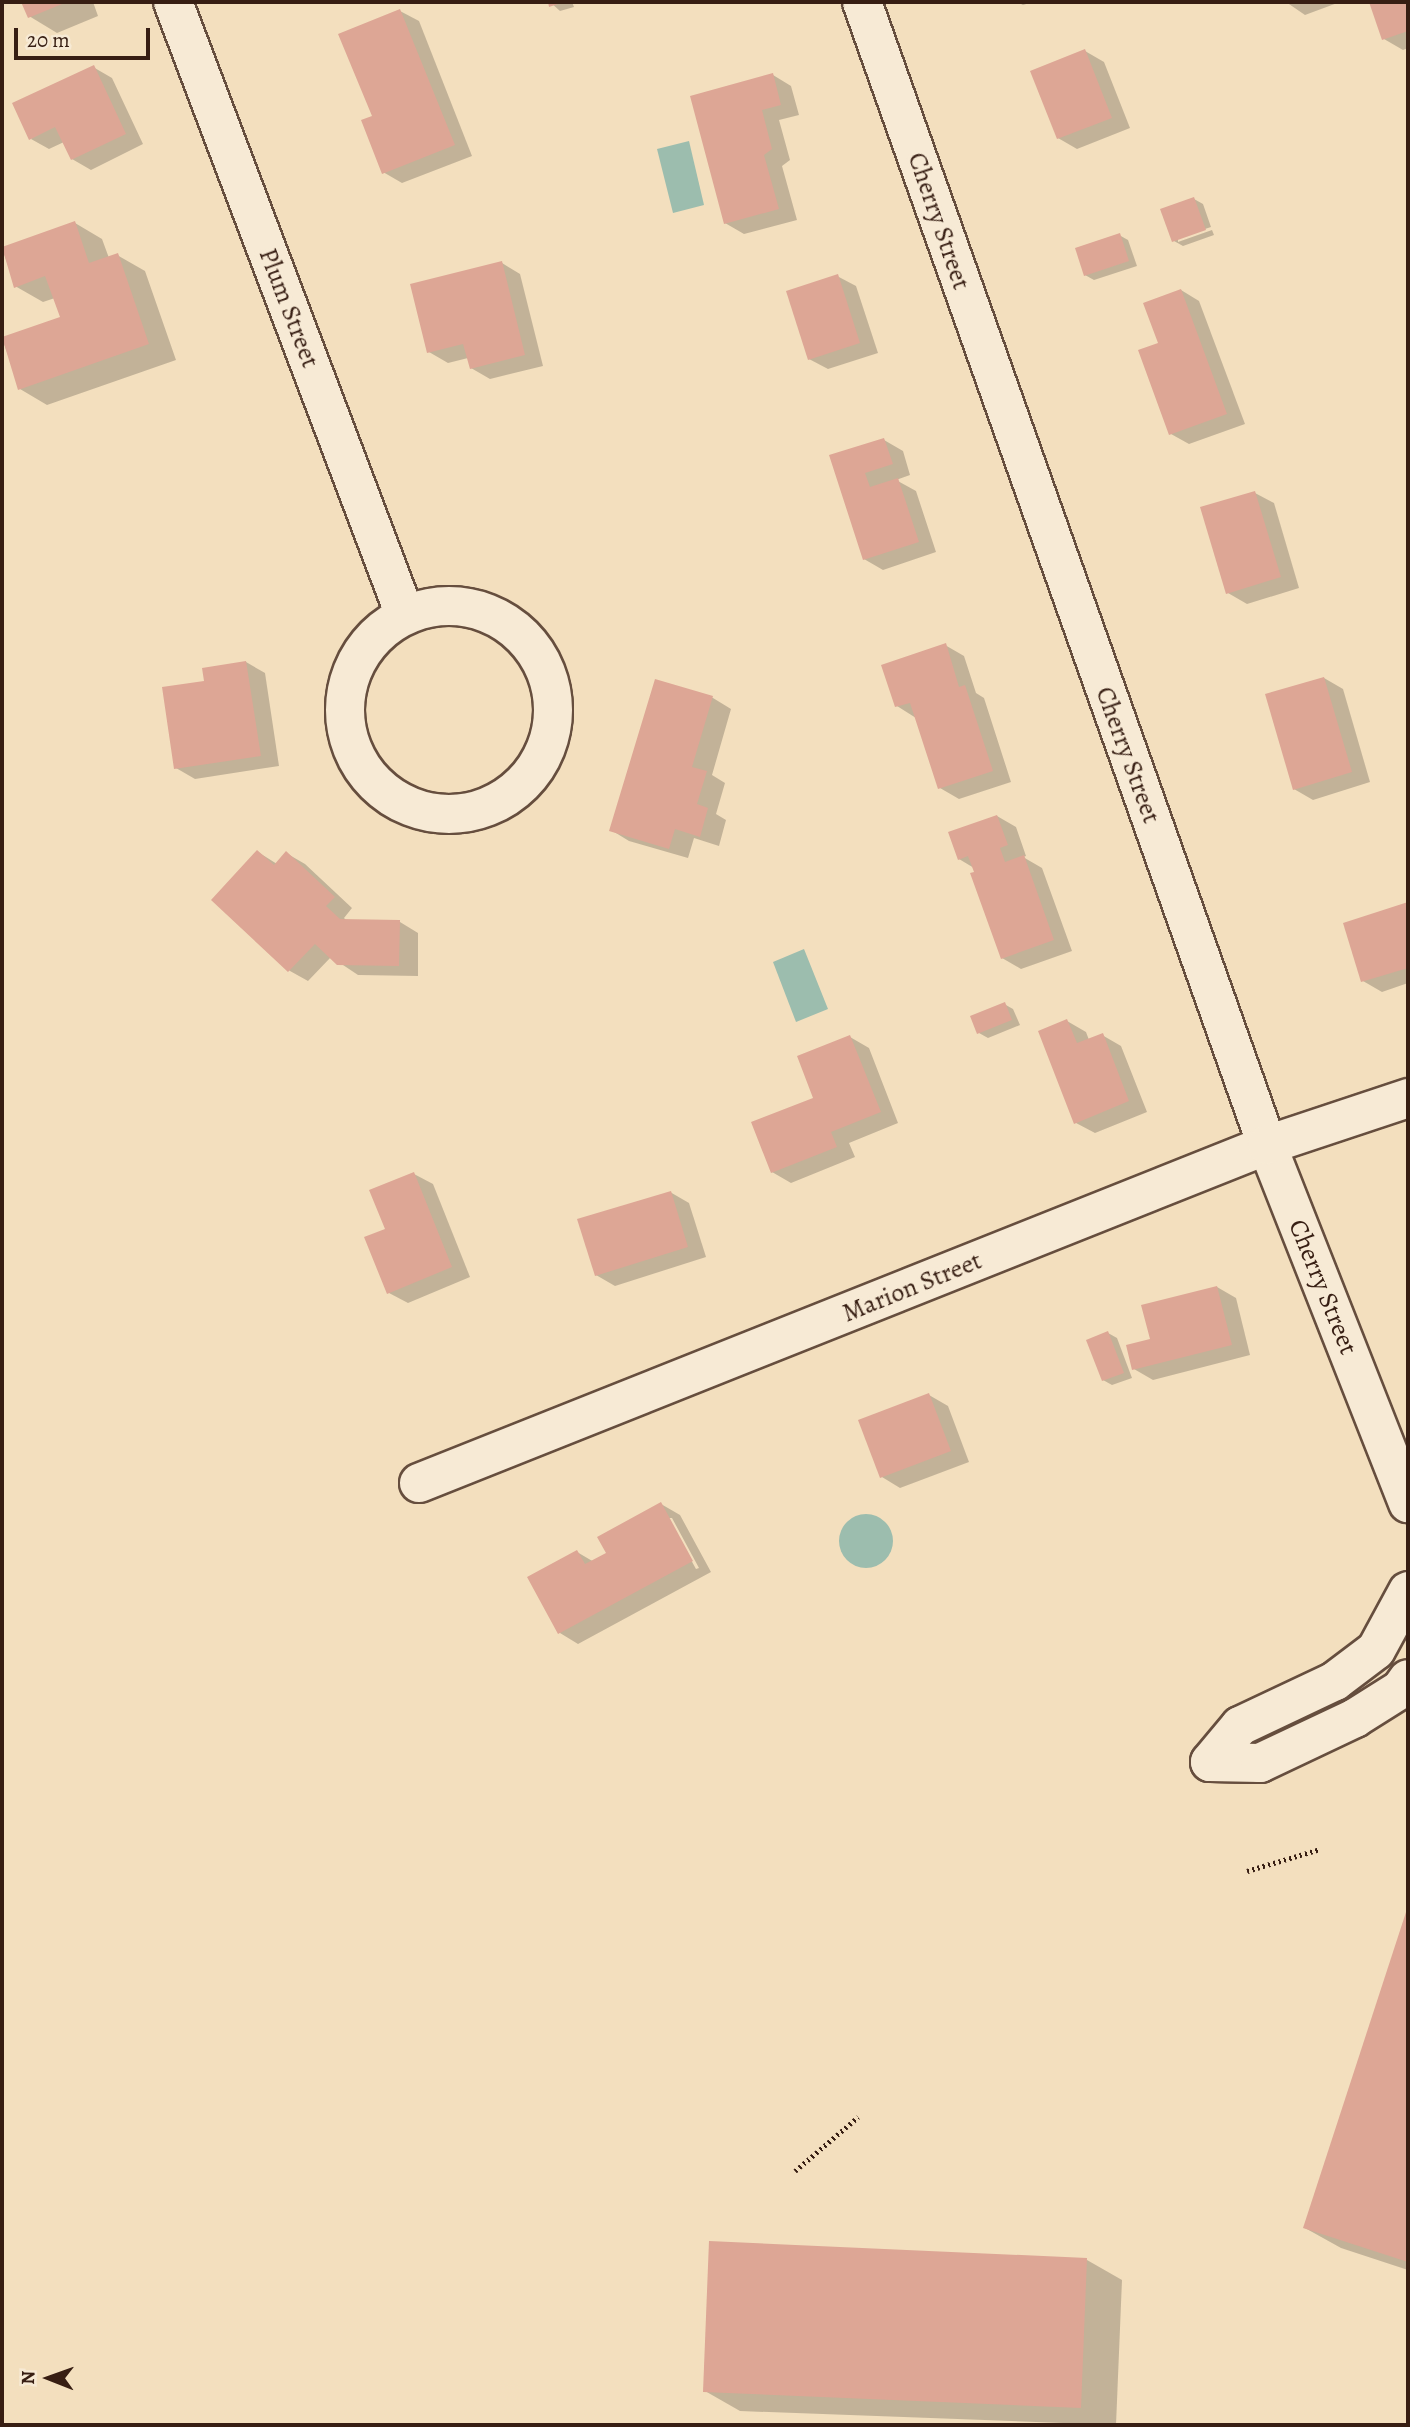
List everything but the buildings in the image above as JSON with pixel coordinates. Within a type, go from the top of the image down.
[{"type":"street","name":"Plum Street","points":[[173,2],[405,614]]},
{"type":"street","name":"Cherry Street","points":[[862,2],[1267,1146],[1408,1503]]},
{"type":"street","points":[[437,606],[470,607],[502,618],[527,640],[545,668],[553,700],[551,734],[538,765],[517,790],[488,807],[453,815],[418,810],[386,794],[362,767],[347,734],[345,699],[355,665],[376,635],[405,614],[437,606]]},
{"type":"street","name":"Marion Street","points":[[419,1483],[1267,1146],[1408,1098]]},
{"type":"street","points":[[1408,1591],[1376,1650],[1335,1681],[1240,1726],[1210,1762],[1260,1763],[1355,1718],[1401,1689],[1408,1679]]},
{"type":"path","points":[[1247,1871],[1320,1849]]},
{"type":"path","points":[[795,2171],[858,2117]]},
{"type":"shaded area","points":[[689,141],[704,205],[673,213],[657,149]]},
{"type":"shaded area","points":[[804,949],[828,1009],[796,1022],[773,962]]},
{"type":"shaded area","points":[[866,1514],[885,1522],[893,1541],[885,1560],[866,1568],[847,1560],[839,1541],[847,1522]]}]
